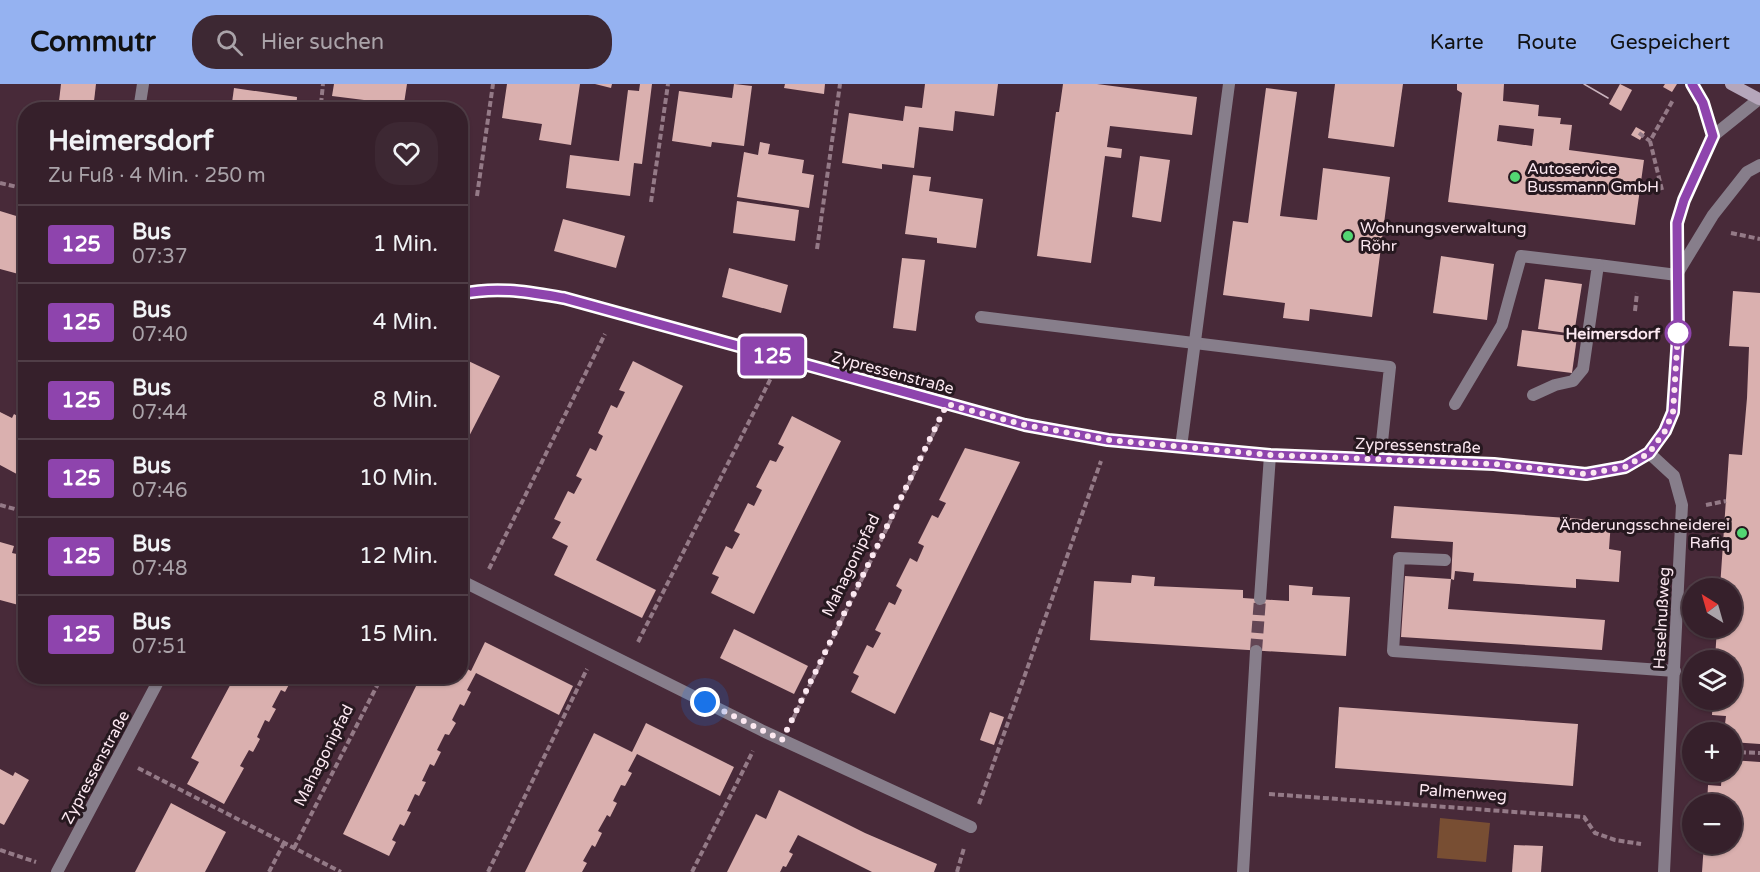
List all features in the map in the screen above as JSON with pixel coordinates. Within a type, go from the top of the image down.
[{"type":"main road","points":[[1692,84],[1703,103],[1713,136]]},
{"type":"main road","points":[[1731,84],[1759,99]]},
{"type":"street","points":[[140,102],[143,84]]},
{"type":"street","points":[[1180,447],[1229,84]]},
{"type":"street","points":[[1649,453],[1665,431],[1673,412],[1678,336],[1677,223],[1684,200],[1713,136],[1759,99]]},
{"type":"street","points":[[1677,275],[1713,215],[1748,172],[1760,165]]},
{"type":"street","points":[[1455,404],[1502,325],[1521,256],[1677,275]]},
{"type":"street","points":[[1533,395],[1555,385],[1574,381],[1583,369],[1598,265]]},
{"type":"street","name":"Zypressenstraße","points":[[468,292],[510,289],[564,298],[1025,425],[1108,440],[1270,455],[1494,464],[1586,474],[1625,467],[1649,453]]},
{"type":"street","points":[[981,317],[1194,345],[1390,367],[1380,460]]},
{"type":"street","name":"Haselnußweg","points":[[1649,453],[1674,476],[1682,505],[1664,872]]},
{"type":"street","points":[[1260,599],[1270,455]]},
{"type":"street","points":[[1445,560],[1399,558],[1393,651],[1675,671]]},
{"type":"street","points":[[468,584],[763,731],[971,827]]},
{"type":"street","points":[[1243,872],[1256,651]]},
{"type":"street","name":"Zypressenstraße","points":[[57,871],[157,684]]},
{"type":"path","points":[[321,102],[323,84]]},
{"type":"path","points":[[477,196],[493,84]]},
{"type":"path","points":[[651,202],[668,84]]},
{"type":"path","points":[[817,249],[840,84]]},
{"type":"path","points":[[1679,90],[1650,141],[1661,190],[1684,200]]},
{"type":"path","points":[[1638,133],[1650,141]]},
{"type":"path","points":[[0,183],[18,187]]},
{"type":"path","points":[[479,589],[616,311]]},
{"type":"path","points":[[627,663],[781,358]]},
{"type":"path","name":"Mahagonipfad","points":[[782,740],[947,404]]},
{"type":"path","points":[[957,872],[1108,440]]},
{"type":"path","points":[[0,505],[18,510]]},
{"type":"path","points":[[488,872],[598,647]]},
{"type":"path","name":"Mahagonipfad","points":[[294,849],[378,684]]},
{"type":"path","points":[[692,872],[763,731]]},
{"type":"path","points":[[1742,752],[1760,753]]},
{"type":"path","points":[[118,758],[340,872]]},
{"type":"path","name":"Palmenweg","points":[[1248,792],[1584,817],[1595,833],[1615,840],[1666,846]]},
{"type":"path","points":[[269,872],[284,843]]},
{"type":"path","points":[[0,850],[57,871]]},
{"type":"shaded area","points":[[1440,818],[1490,823],[1486,862],[1437,858]]},
{"type":"building","points":[[61,84],[96,84],[94,102],[59,102]]},
{"type":"building","points":[[334,84],[407,84],[404,102],[372,102],[332,96]]},
{"type":"building","points":[[507,84],[580,84],[571,145],[539,140],[542,124],[502,118]]},
{"type":"building","points":[[595,84],[612,84],[611,88]]},
{"type":"building","points":[[640,84],[652,84],[642,164],[634,163],[630,196],[566,188],[570,155],[619,161],[628,90],[639,91]]},
{"type":"building","points":[[734,84],[752,86],[744,146],[712,142],[711,147],[672,141],[679,91],[732,98]]},
{"type":"building","points":[[785,84],[825,84],[824,94],[784,88]]},
{"type":"building","points":[[925,84],[998,84],[994,116],[955,111],[953,131],[919,127],[914,168],[882,164],[882,169],[842,163],[849,113],[903,121],[905,106],[922,108]]},
{"type":"building","points":[[1063,84],[1097,84],[1197,97],[1192,135],[1110,126],[1107,147],[1122,149],[1121,158],[1105,156],[1091,263],[1037,256],[1056,112],[1059,112]]},
{"type":"building","points":[[1335,84],[1403,84],[1394,147],[1328,138]]},
{"type":"building","points":[[1457,84],[1504,84],[1503,101],[1539,105],[1538,116],[1561,118],[1560,124],[1572,125],[1569,150],[1644,160],[1635,225],[1448,202],[1462,93],[1457,90]],"holes":[[[1499,125],[1534,129],[1532,146],[1497,141]]]},
{"type":"building","points":[[1620,84],[1632,90],[1621,111],[1609,104]]},
{"type":"building","points":[[1665,84],[1677,84],[1672,92],[1663,87]]},
{"type":"building","points":[[234,88],[297,97],[297,102],[232,102]]},
{"type":"building","points":[[1266,88],[1297,92],[1280,216],[1317,220],[1323,168],[1390,177],[1372,317],[1310,309],[1309,321],[1283,318],[1285,303],[1223,295],[1233,221],[1248,223]]},
{"type":"building","points":[[1636,127],[1645,132],[1640,140],[1631,135]]},
{"type":"building","points":[[760,142],[770,144],[768,154],[804,160],[802,173],[814,175],[809,208],[737,197],[744,152],[758,155]]},
{"type":"building","points":[[1140,156],[1170,160],[1161,222],[1132,217]]},
{"type":"building","points":[[913,175],[931,177],[929,191],[983,199],[976,248],[937,243],[937,238],[905,234]]},
{"type":"building","points":[[737,201],[799,210],[795,241],[733,233]]},
{"type":"building","points":[[0,211],[18,217],[18,274],[0,269]]},
{"type":"building","points":[[563,219],[625,236],[616,268],[554,251]]},
{"type":"building","points":[[1441,256],[1494,264],[1487,320],[1433,313]]},
{"type":"building","points":[[902,258],[925,260],[916,331],[893,328]]},
{"type":"building","points":[[729,268],[788,285],[781,313],[722,297]]},
{"type":"building","points":[[1545,279],[1582,284],[1574,334],[1538,329]]},
{"type":"building","points":[[1733,291],[1760,293],[1760,744],[1742,743],[1742,722],[1725,722],[1726,716],[1712,715],[1712,710],[1742,710],[1742,650],[1716,650],[1716,638],[1742,638],[1742,578],[1721,578],[1729,454],[1742,455],[1749,347],[1729,346]]},
{"type":"building","points":[[1522,330],[1577,337],[1572,373],[1517,366]]},
{"type":"building","points":[[468,361],[500,376],[468,438]]},
{"type":"building","points":[[633,361],[683,386],[596,560],[656,590],[642,618],[554,575],[568,546],[552,538],[561,522],[554,519],[568,491],[574,494],[582,479],[576,476],[590,448],[596,451],[603,436],[598,433],[611,405],[617,408],[625,392],[619,390]]},
{"type":"building","points":[[0,412],[12,418],[14,414],[18,416],[18,475],[0,465]]},
{"type":"building","points":[[792,416],[841,441],[754,614],[711,593],[719,577],[712,574],[726,546],[732,549],[740,534],[734,531],[748,503],[754,506],[762,490],[756,487],[770,460],[776,462],[784,447],[778,444]]},
{"type":"building","points":[[965,448],[1020,462],[895,714],[851,692],[859,676],[853,673],[867,645],[873,648],[881,633],[875,630],[889,602],[895,605],[902,590],[896,586],[910,558],[917,562],[924,546],[918,543],[932,515],[938,518],[946,503],[939,500]]},
{"type":"building","points":[[1394,506],[1611,521],[1609,549],[1621,551],[1619,582],[1576,579],[1576,588],[1473,581],[1474,573],[1455,571],[1454,580],[1451,579],[1453,542],[1391,538]]},
{"type":"building","points":[[0,542],[14,546],[12,553],[18,554],[18,605],[0,600]]},
{"type":"building","points":[[1132,575],[1155,577],[1154,586],[1243,590],[1243,598],[1289,601],[1289,585],[1313,587],[1312,595],[1350,597],[1346,656],[1090,640],[1094,581],[1131,583]]},
{"type":"building","points":[[1405,576],[1451,579],[1448,609],[1605,620],[1602,650],[1401,637]]},
{"type":"building","points":[[734,629],[808,666],[794,694],[720,658]]},
{"type":"building","points":[[485,642],[573,686],[559,715],[476,673],[467,690],[471,692],[464,706],[460,704],[452,720],[456,723],[449,735],[445,734],[437,750],[441,752],[434,766],[430,764],[422,781],[426,782],[419,796],[415,794],[407,811],[411,812],[404,826],[400,824],[392,840],[396,842],[389,856],[343,834],[417,684],[468,684],[468,669],[471,671]]},
{"type":"building","points":[[231,684],[289,684],[285,692],[281,690],[272,707],[276,709],[269,722],[265,720],[257,737],[260,739],[253,752],[249,750],[240,766],[244,768],[224,804],[187,784],[199,762],[191,758]]},
{"type":"building","points":[[1339,707],[1578,724],[1573,786],[1335,768]]},
{"type":"building","points":[[990,712],[1004,717],[994,745],[980,740]]},
{"type":"building","points":[[646,723],[734,767],[720,796],[637,754],[628,771],[632,773],[625,786],[621,785],[613,801],[617,803],[610,817],[607,815],[598,831],[602,833],[595,847],[592,845],[583,861],[587,863],[582,872],[525,872],[594,733],[632,752]]},
{"type":"building","points":[[1742,761],[1760,762],[1760,872],[1702,872],[1703,854],[1742,854],[1742,794],[1708,794],[1708,785],[1721,786],[1721,782],[1742,782]]},
{"type":"building","points":[[0,769],[13,776],[15,772],[29,780],[4,825],[0,823]]},
{"type":"building","points":[[779,790],[865,833],[937,864],[934,872],[872,872],[798,835],[789,852],[793,854],[786,867],[783,866],[780,872],[727,872],[756,814],[766,819]]},
{"type":"building","points":[[171,803],[226,832],[205,872],[135,872]]},
{"type":"building","points":[[1514,845],[1543,846],[1541,872],[1512,872]]},
{"type":"tunnel","points":[[1256,651],[1260,599]]},
{"type":"tram line","points":[[1584,84],[1608,98]]},
{"type":"bus line","name":"125","points":[[468,292],[510,289],[564,298],[1025,425],[1108,440],[1270,455],[1494,464],[1586,474],[1625,467],[1649,453],[1665,431],[1673,412],[1678,336],[1677,223],[1684,200],[1713,136],[1703,103],[1692,84]]},
{"type":"place","name":"Autoservice Bussmann GmbH","points":[[1515,177]]},
{"type":"place","name":"Wohnungsverwaltung Röhr","points":[[1348,236]]},
{"type":"place","name":"Heimersdorf","points":[[1678,333]]},
{"type":"place","name":"Änderungsschneiderei Rafiq","points":[[1742,533]]},
{"type":"route","points":[[705,702],[782,740],[947,404],[1025,425],[1108,440],[1270,455],[1494,464],[1586,474],[1625,467],[1649,453],[1665,431],[1673,412],[1678,333]]}]
